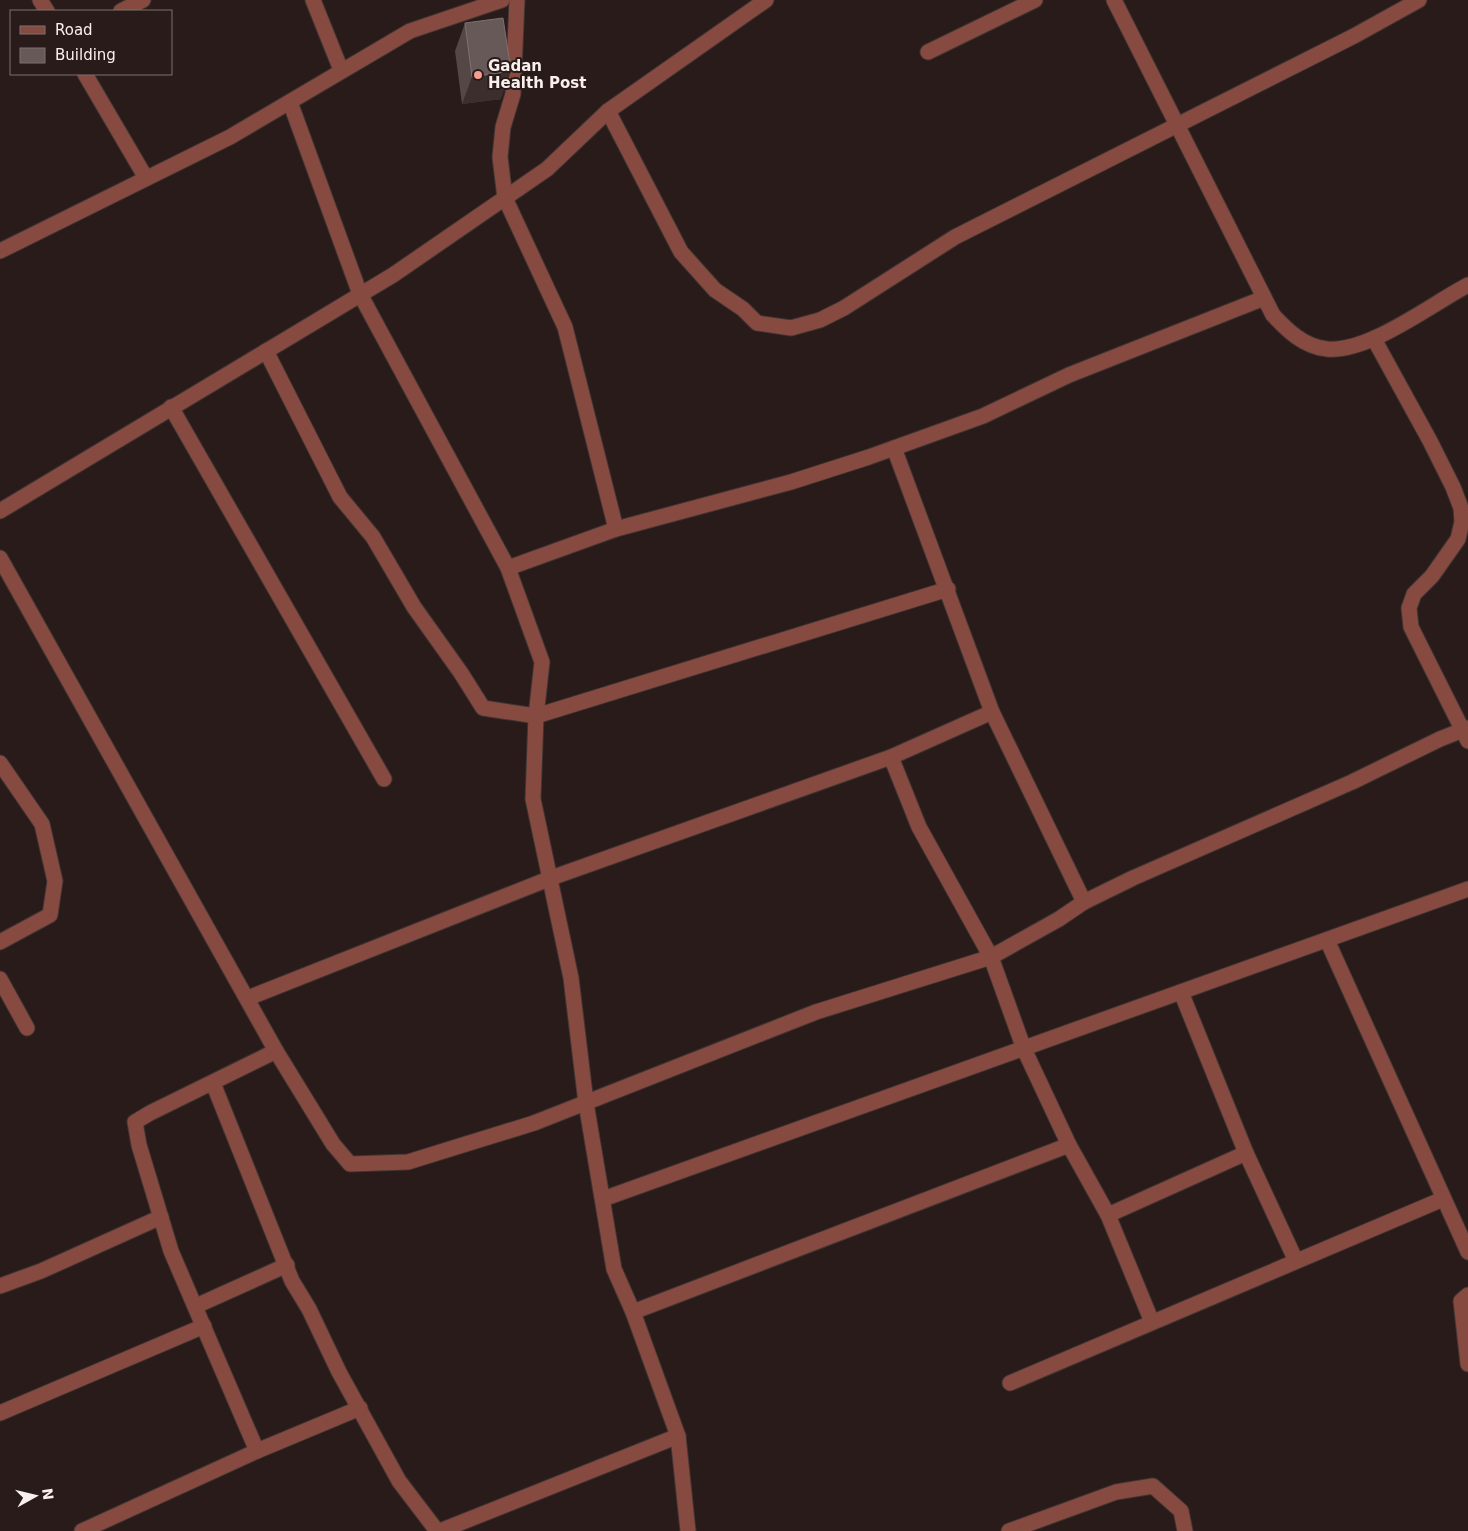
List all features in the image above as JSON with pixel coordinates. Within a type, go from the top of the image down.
[{"type":"street","points":[[122,10],[143,0]]},
{"type":"street","points":[[313,0],[341,70]]},
{"type":"street","points":[[0,251],[230,137],[410,31],[502,0]]},
{"type":"street","points":[[517,0],[513,94],[503,127],[500,157],[505,198],[565,327],[616,529]]},
{"type":"street","points":[[0,511],[393,275],[547,169],[608,111],[766,0]]},
{"type":"street","points":[[928,52],[1035,0]]},
{"type":"street","points":[[1114,0],[1272,315],[1290,333],[1307,343],[1326,349],[1347,348],[1374,339],[1468,286]]},
{"type":"street","points":[[608,111],[681,252],[715,290],[743,309],[757,323],[791,328],[820,320],[844,308],[955,236],[1354,36],[1419,0]]},
{"type":"street","points":[[86,75],[146,178]]},
{"type":"street","points":[[290,102],[360,294],[508,568],[542,662],[536,716],[533,798],[571,978],[586,1103],[604,1200],[614,1269],[633,1312],[678,1436],[688,1531]]},
{"type":"street","points":[[508,568],[616,529],[791,482],[894,448],[983,416],[1068,375],[1264,298]]},
{"type":"street","points":[[0,558],[276,1051],[334,1144],[350,1164],[408,1162],[534,1123],[816,1012],[991,957],[1059,919],[1084,902],[1133,878],[1352,782],[1440,739],[1466,734],[1411,627],[1409,608],[1414,594],[1432,576],[1458,538],[1462,522],[1460,508],[1453,487],[1430,441],[1374,339]]},
{"type":"street","points":[[266,351],[340,497],[372,537],[414,607],[461,673],[483,708],[536,716],[948,589]]},
{"type":"street","points":[[171,407],[384,779]]},
{"type":"street","points":[[894,448],[948,589],[992,712],[1084,902]]},
{"type":"street","points":[[248,998],[551,878],[890,757],[992,712]]},
{"type":"street","points":[[890,757],[919,827],[991,957],[1024,1048],[1069,1145],[1108,1215],[1152,1322]]},
{"type":"street","points":[[0,763],[42,824],[55,881],[50,915],[0,942]]},
{"type":"street","points":[[604,1200],[1468,889]]},
{"type":"street","points":[[1327,940],[1468,1252]]},
{"type":"street","points":[[0,979],[27,1028]]},
{"type":"street","points":[[1181,992],[1246,1153],[1296,1261]]},
{"type":"street","points":[[256,1451],[196,1306],[171,1252],[139,1145],[135,1122],[276,1051]]},
{"type":"street","points":[[213,1083],[292,1281],[309,1309],[339,1372],[399,1481],[438,1531],[678,1436]]},
{"type":"street","points":[[633,1312],[1069,1145]]},
{"type":"street","points":[[1108,1215],[1246,1153]]},
{"type":"street","points":[[1010,1383],[1443,1199]]},
{"type":"street","points":[[0,1286],[41,1271],[161,1217]]},
{"type":"street","points":[[196,1306],[287,1265]]},
{"type":"street","points":[[1468,1295],[1461,1301],[1468,1364]]},
{"type":"street","points":[[0,1413],[204,1326]]},
{"type":"street","points":[[82,1531],[256,1451],[360,1408]]},
{"type":"street","points":[[1009,1531],[1116,1492],[1153,1486],[1180,1511],[1185,1531]]},
{"type":"building","points":[[503,18],[511,71],[472,77],[465,23]]},
{"type":"place","name":"Gadan Health Post","points":[[478,75]]}]
